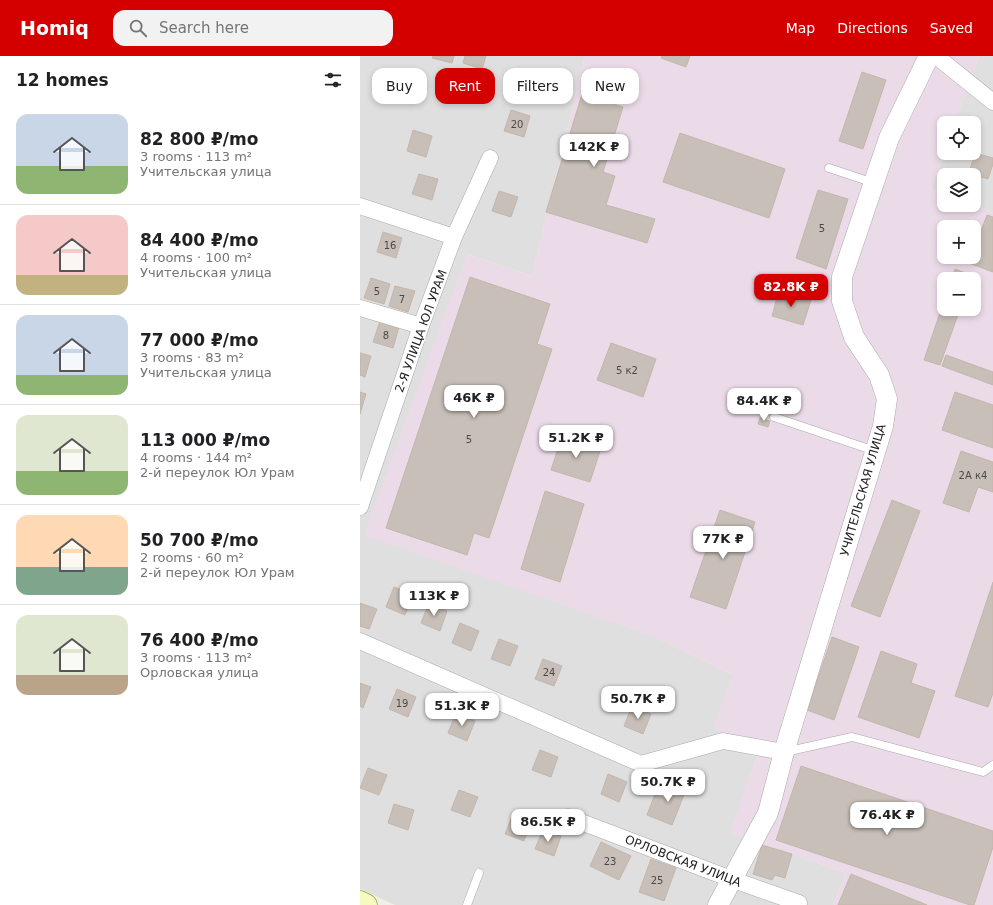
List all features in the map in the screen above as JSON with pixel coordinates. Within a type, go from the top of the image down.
[{"type":"main road","points":[[360,902],[366,905]]},
{"type":"street","name":"УЧИТЕЛЬСКАЯ УЛИЦА","points":[[718,905],[768,813],[784,752],[883,426],[887,399],[879,375],[854,337],[842,301],[842,278],[889,138],[929,56]]},
{"type":"street","points":[[936,56],[993,102]]},
{"type":"street","name":"2-Я УЛИЦА ЮЛ УРАМ","points":[[360,507],[421,326],[454,238],[490,158]]},
{"type":"street","points":[[360,206],[454,238]]},
{"type":"street","points":[[360,308],[421,326]]},
{"type":"street","points":[[360,641],[641,764],[723,741],[784,752]]},
{"type":"street","name":"ОРЛОВСКАЯ УЛИЦА","points":[[568,817],[731,879],[799,903]]},
{"type":"lane","points":[[829,168],[874,183]]},
{"type":"lane","points":[[774,417],[876,451]]},
{"type":"lane","points":[[784,752],[852,737],[983,772],[993,765]]},
{"type":"lane","points":[[467,905],[479,873]]},
{"type":"shaded area","points":[[360,56],[585,56],[532,276],[467,254],[657,638],[733,675],[758,754],[731,833],[846,873],[833,905],[395,905],[360,889]]},
{"type":"shaded area","points":[[585,56],[979,56],[957,116],[937,116],[937,160],[941,160],[938,168],[937,168],[931,189],[937,191],[937,212],[981,212],[981,208],[993,212],[993,905],[833,905],[846,873],[730,833],[758,755],[713,728],[733,675],[657,638],[364,535],[467,254],[532,276],[581,73],[581,104],[639,104],[639,68],[582,68]]},
{"type":"shaded area","points":[[979,56],[993,56],[993,212],[981,208],[981,168],[938,168],[941,160],[981,160],[981,116],[957,116]]},
{"type":"shaded area","points":[[937,172],[937,191],[931,189]]},
{"type":"building","points":[[433,56],[454,56],[452,63],[432,58]]},
{"type":"building","points":[[465,56],[486,56],[482,68],[463,63]]},
{"type":"building","points":[[662,56],[690,56],[686,67],[661,58]]},
{"type":"building","points":[[862,72],[886,80],[863,149],[839,141]]},
{"type":"building","points":[[581,97],[581,104],[613,104],[623,107],[603,172],[615,176],[606,205],[655,219],[647,243],[546,212]]},
{"type":"building","points":[[511,110],[530,116],[524,137],[504,131]]},
{"type":"building","points":[[413,130],[432,136],[426,157],[407,151]]},
{"type":"building","points":[[680,133],[785,169],[769,218],[663,182]]},
{"type":"building","points":[[981,155],[993,158],[993,164],[988,179],[981,177],[981,168],[970,168],[973,160],[981,160]]},
{"type":"building","points":[[419,174],[438,179],[432,200],[412,194]]},
{"type":"building","points":[[818,190],[848,199],[826,269],[796,258]]},
{"type":"building","points":[[499,191],[518,197],[511,217],[492,211]]},
{"type":"building","points":[[987,215],[993,217],[993,272],[972,264],[981,264],[981,231]]},
{"type":"building","points":[[383,232],[402,238],[396,258],[377,252]]},
{"type":"building","points":[[955,269],[963,272],[954,272]]},
{"type":"building","points":[[470,277],[550,304],[537,344],[552,349],[489,538],[474,533],[467,555],[386,528]]},
{"type":"building","points":[[371,278],[390,284],[384,304],[364,298]]},
{"type":"building","points":[[395,286],[415,291],[408,312],[389,306]]},
{"type":"building","points":[[779,290],[811,300],[803,325],[772,316]]},
{"type":"building","points":[[939,316],[958,316],[940,365],[924,360]]},
{"type":"building","points":[[380,321],[399,327],[393,348],[373,342]]},
{"type":"building","points":[[611,343],[656,359],[643,397],[597,380]]},
{"type":"building","points":[[360,353],[371,356],[365,377],[360,375]]},
{"type":"building","points":[[946,355],[993,372],[993,385],[942,366]]},
{"type":"building","points":[[360,392],[366,394],[360,414]]},
{"type":"building","points":[[955,392],[993,405],[993,448],[942,430]]},
{"type":"building","points":[[760,418],[770,421],[768,427],[758,424]]},
{"type":"building","points":[[562,436],[601,448],[590,482],[551,470]]},
{"type":"building","points":[[961,451],[993,462],[993,492],[978,487],[969,512],[943,503]]},
{"type":"building","points":[[545,491],[584,504],[560,582],[521,569]]},
{"type":"building","points":[[892,500],[920,511],[880,617],[851,606]]},
{"type":"building","points":[[720,510],[755,522],[726,609],[690,597]]},
{"type":"building","points":[[993,582],[993,693],[988,707],[955,696]]},
{"type":"building","points":[[394,587],[413,595],[405,615],[386,607]]},
{"type":"building","points":[[360,603],[377,609],[369,629],[360,626]]},
{"type":"building","points":[[429,603],[447,611],[440,631],[421,623]]},
{"type":"building","points":[[460,623],[479,631],[471,651],[452,643]]},
{"type":"building","points":[[832,637],[859,647],[834,720],[807,710]]},
{"type":"building","points":[[499,639],[518,646],[510,666],[491,659]]},
{"type":"building","points":[[881,651],[917,664],[911,683],[935,691],[919,738],[858,717]]},
{"type":"building","points":[[543,659],[562,666],[554,686],[535,679]]},
{"type":"building","points":[[360,683],[371,687],[363,708],[360,706]]},
{"type":"building","points":[[397,689],[416,697],[408,717],[389,709]]},
{"type":"building","points":[[632,706],[651,714],[643,734],[624,726]]},
{"type":"building","points":[[456,713],[475,721],[467,741],[448,733]]},
{"type":"building","points":[[540,750],[558,757],[551,777],[532,770]]},
{"type":"building","points":[[801,766],[993,831],[993,847],[974,905],[970,905],[776,840]]},
{"type":"building","points":[[368,768],[387,775],[379,795],[360,788]]},
{"type":"building","points":[[608,774],[627,782],[619,802],[601,794]]},
{"type":"building","points":[[674,779],[688,785],[672,825],[647,815],[655,794],[666,799]]},
{"type":"building","points":[[459,790],[478,797],[470,817],[451,810]]},
{"type":"building","points":[[394,804],[414,810],[408,830],[388,823]]},
{"type":"building","points":[[513,814],[531,821],[524,841],[505,834]]},
{"type":"building","points":[[543,829],[561,836],[554,856],[535,849]]},
{"type":"building","points":[[601,842],[631,856],[619,880],[590,866]]},
{"type":"building","points":[[762,845],[792,854],[785,878],[775,875],[772,880],[753,874]]},
{"type":"building","points":[[651,859],[676,868],[664,901],[639,892]]},
{"type":"building","points":[[851,874],[927,905],[838,905]]}]
